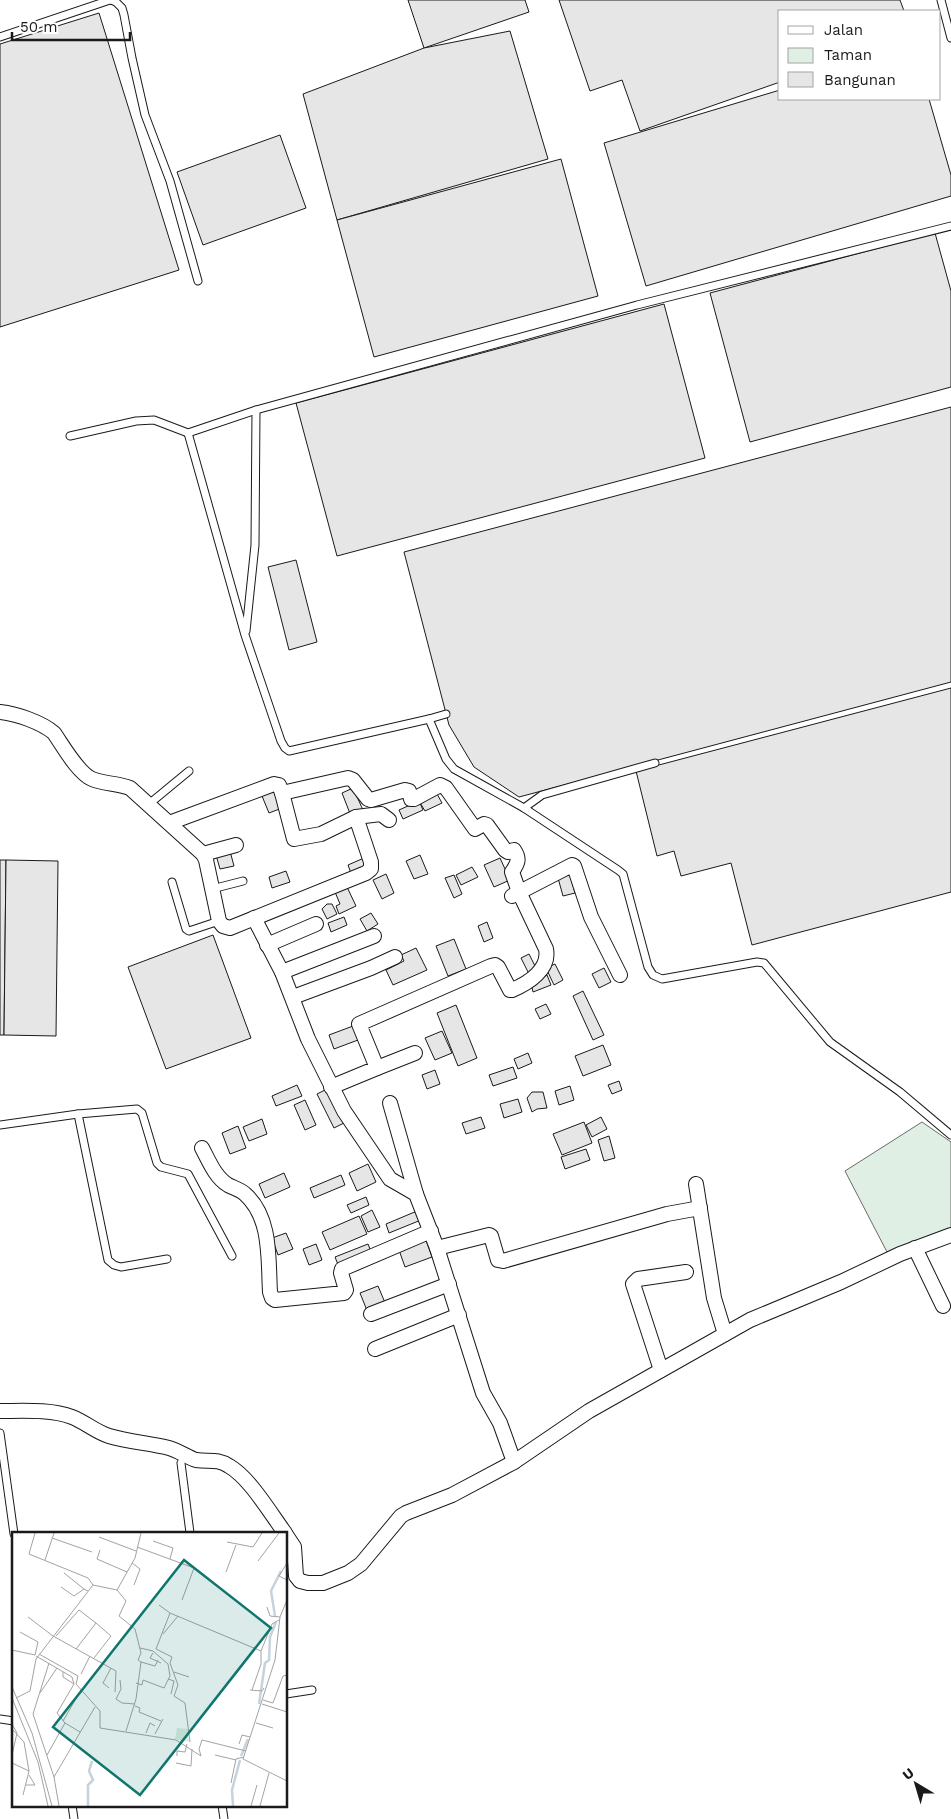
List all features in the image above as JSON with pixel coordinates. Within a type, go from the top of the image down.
[{"type":"street","points":[[0,712],[8,713],[48,728],[54,733],[83,774],[92,779],[120,784],[130,788],[203,854],[206,860],[219,921],[223,926],[230,928],[371,869],[371,862],[356,817]]},
{"type":"street","points":[[282,793],[348,778],[354,780],[368,799],[375,800],[405,790],[409,791],[411,799],[414,800],[440,785],[444,786],[475,829],[485,824],[505,850],[508,852],[514,850],[518,856],[518,862],[512,872],[516,894],[546,949],[547,957],[540,972],[530,980],[510,990],[498,967],[495,965],[491,966],[359,1024],[377,1068]]},
{"type":"street","points":[[169,823],[274,784],[279,785],[282,793],[294,840],[321,834],[356,817],[381,814],[389,820]]},
{"type":"street","points":[[203,854],[236,845]]},
{"type":"street","points":[[516,894],[572,865],[574,866],[591,918],[620,975]]},
{"type":"street","points":[[254,918],[282,972],[308,1038],[350,1122],[390,1179],[416,1194]]},
{"type":"street","points":[[267,945],[316,924]]},
{"type":"street","points":[[282,972],[374,936]]},
{"type":"street","points":[[293,997],[395,957]]},
{"type":"street","points":[[331,1087],[415,1053]]},
{"type":"street","points":[[390,1103],[416,1194],[437,1248],[483,1393],[500,1423],[514,1462]]},
{"type":"street","points":[[202,1148],[218,1177],[244,1193],[254,1204],[266,1230],[270,1292],[275,1300],[344,1293],[346,1290],[341,1273],[342,1269],[431,1231]]},
{"type":"street","points":[[696,1184],[714,1298],[725,1334]]},
{"type":"street","points":[[437,1248],[489,1235],[491,1236],[498,1260],[503,1261],[667,1214],[700,1208]]},
{"type":"street","points":[[288,1539],[294,1548],[296,1576],[301,1582],[323,1583],[355,1569],[401,1516],[452,1495],[514,1462],[589,1411],[750,1320],[841,1282],[915,1248],[951,1236]]},
{"type":"street","points":[[915,1248],[943,1306]]},
{"type":"street","points":[[661,1370],[633,1284],[638,1279],[686,1272]]},
{"type":"street","points":[[371,1314],[449,1284]]},
{"type":"street","points":[[375,1350],[459,1315]]},
{"type":"street","points":[[0,1411],[36,1411],[71,1417],[107,1435],[130,1442],[171,1448],[195,1460],[210,1459],[220,1461],[231,1467],[248,1484],[284,1532]]},
{"type":"lane","points":[[0,37],[111,0],[122,8],[145,115],[170,181],[198,281]]},
{"type":"lane","points":[[942,0],[951,38]]},
{"type":"lane","points":[[70,436],[136,421],[154,420],[188,433],[256,410],[638,305],[951,226]]},
{"type":"lane","points":[[245,634],[255,545],[256,410]]},
{"type":"lane","points":[[188,433],[245,634],[285,748],[290,751],[446,714]]},
{"type":"lane","points":[[429,719],[446,759],[454,769],[524,808],[623,874],[648,967],[653,975],[662,979],[756,962],[764,963],[830,1042],[900,1092],[951,1135]]},
{"type":"lane","points":[[524,808],[542,795],[655,763]]},
{"type":"lane","points":[[148,804],[189,771]]},
{"type":"lane","points":[[212,889],[243,881]]},
{"type":"lane","points":[[172,882],[188,931],[219,921]]},
{"type":"lane","points":[[0,1125],[133,1108],[142,1113],[157,1163],[161,1167],[188,1174],[232,1256]]},
{"type":"lane","points":[[78,1114],[108,1260],[114,1265],[121,1266],[167,1260]]},
{"type":"lane","points":[[0,1433],[14,1532]]},
{"type":"lane","points":[[181,1463],[190,1532]]},
{"type":"lane","points":[[288,1694],[312,1690]]},
{"type":"lane","points":[[72,1806],[74,1819]]},
{"type":"lane","points":[[222,1806],[224,1819]]},
{"type":"green space","points":[[922,1122],[951,1142],[951,1230],[887,1252],[845,1171]]},
{"type":"building","points":[[408,0],[525,0],[529,12],[424,48]]},
{"type":"building","points":[[559,0],[900,0],[904,10],[778,10],[778,83],[640,131],[622,80],[590,91]]},
{"type":"building","points":[[99,13],[179,270],[0,327],[0,44]]},
{"type":"building","points":[[510,31],[548,159],[337,220],[303,94],[424,48]]},
{"type":"building","points":[[778,91],[778,100],[929,100],[951,175],[951,196],[646,286],[604,143]]},
{"type":"building","points":[[280,135],[306,208],[203,245],[177,172]]},
{"type":"building","points":[[561,159],[598,296],[374,357],[337,220]]},
{"type":"building","points":[[935,233],[951,291],[951,387],[750,442],[710,293]]},
{"type":"building","points":[[664,304],[705,458],[337,556],[296,403]]},
{"type":"building","points":[[951,407],[951,682],[519,797],[474,767],[449,725],[404,552]]},
{"type":"building","points":[[296,560],[317,642],[289,650],[268,567]]},
{"type":"building","points":[[951,688],[951,892],[752,945],[731,863],[681,876],[674,851],[657,856],[636,771]]},
{"type":"building","points":[[353,788],[363,810],[351,816],[342,793]]},
{"type":"building","points":[[275,791],[282,808],[269,813],[262,796]]},
{"type":"building","points":[[436,792],[442,803],[425,811],[419,801]]},
{"type":"building","points":[[419,801],[423,810],[403,819],[399,810]]},
{"type":"building","points":[[230,851],[234,866],[220,869],[216,855]]},
{"type":"building","points":[[420,855],[428,874],[414,879],[406,861]]},
{"type":"building","points":[[364,858],[369,869],[352,876],[348,865]]},
{"type":"building","points":[[500,858],[510,880],[494,887],[484,865]]},
{"type":"building","points":[[0,860],[6,860],[4,1035],[0,1035]]},
{"type":"building","points":[[6,860],[58,861],[56,1036],[4,1035]]},
{"type":"building","points":[[472,867],[478,877],[461,885],[456,875]]},
{"type":"building","points":[[286,871],[290,882],[272,888],[269,877]]},
{"type":"building","points":[[386,874],[394,893],[382,899],[373,880]]},
{"type":"building","points":[[454,875],[462,894],[454,898],[445,878]]},
{"type":"building","points":[[570,875],[575,893],[563,896],[558,878]]},
{"type":"building","points":[[347,887],[356,906],[339,914],[336,906],[340,904],[335,892]]},
{"type":"building","points":[[327,904],[332,904],[337,914],[327,919],[322,909]]},
{"type":"building","points":[[371,913],[378,924],[367,931],[360,919]]},
{"type":"building","points":[[344,917],[347,925],[331,932],[328,923]]},
{"type":"building","points":[[487,922],[493,938],[484,942],[478,926]]},
{"type":"building","points":[[213,935],[251,1038],[166,1069],[128,967]]},
{"type":"building","points":[[454,939],[466,969],[448,976],[436,946]]},
{"type":"building","points":[[416,948],[427,970],[393,985],[386,970],[404,961],[401,955]]},
{"type":"building","points":[[529,954],[537,970],[529,974],[521,958]]},
{"type":"building","points":[[555,964],[563,980],[554,985],[546,968]]},
{"type":"building","points":[[604,968],[611,982],[599,988],[592,974]]},
{"type":"building","points":[[547,975],[551,985],[533,992],[531,983]]},
{"type":"building","points":[[583,991],[604,1035],[593,1040],[573,996]]},
{"type":"building","points":[[546,1004],[551,1014],[540,1019],[535,1009]]},
{"type":"building","points":[[456,1005],[477,1058],[458,1066],[437,1013]]},
{"type":"building","points":[[353,1026],[358,1040],[334,1049],[329,1035]]},
{"type":"building","points":[[442,1031],[452,1053],[435,1060],[425,1038]]},
{"type":"building","points":[[603,1045],[611,1065],[583,1076],[575,1056]]},
{"type":"building","points":[[528,1053],[532,1063],[518,1069],[514,1059]]},
{"type":"building","points":[[513,1067],[517,1078],[493,1086],[489,1075]]},
{"type":"building","points":[[435,1070],[440,1084],[427,1089],[422,1075]]},
{"type":"building","points":[[619,1081],[622,1090],[612,1094],[608,1085]]},
{"type":"building","points":[[297,1085],[302,1096],[276,1106],[272,1096]]},
{"type":"building","points":[[570,1086],[574,1100],[559,1105],[555,1091]]},
{"type":"building","points":[[329,1088],[346,1122],[334,1128],[317,1094]]},
{"type":"building","points":[[532,1092],[543,1092],[547,1108],[537,1109],[532,1112],[527,1098]]},
{"type":"building","points":[[518,1099],[522,1112],[504,1118],[500,1104]]},
{"type":"building","points":[[305,1100],[316,1125],[305,1130],[294,1105]]},
{"type":"building","points":[[481,1117],[485,1128],[466,1134],[462,1123]]},
{"type":"building","points":[[601,1117],[607,1129],[592,1137],[586,1125]]},
{"type":"building","points":[[262,1119],[267,1134],[249,1141],[243,1127]]},
{"type":"building","points":[[584,1122],[592,1143],[562,1155],[553,1134]]},
{"type":"building","points":[[238,1126],[246,1148],[230,1154],[222,1133]]},
{"type":"building","points":[[609,1136],[615,1158],[604,1161],[598,1140]]},
{"type":"building","points":[[586,1149],[590,1160],[565,1169],[561,1157]]},
{"type":"building","points":[[368,1164],[376,1182],[357,1191],[349,1173]]},
{"type":"building","points":[[284,1173],[290,1187],[265,1198],[259,1184]]},
{"type":"building","points":[[341,1175],[345,1185],[314,1198],[310,1188]]},
{"type":"building","points":[[366,1197],[369,1205],[351,1213],[347,1205]]},
{"type":"building","points":[[372,1210],[380,1227],[368,1232],[361,1216]]},
{"type":"building","points":[[417,1211],[421,1220],[389,1233],[386,1224]]},
{"type":"building","points":[[359,1216],[367,1234],[330,1250],[322,1232]]},
{"type":"building","points":[[286,1233],[293,1249],[278,1255],[272,1238]]},
{"type":"building","points":[[426,1240],[432,1257],[405,1267],[399,1250]]},
{"type":"building","points":[[316,1244],[322,1260],[309,1265],[303,1249]]},
{"type":"building","points":[[368,1244],[372,1254],[339,1267],[335,1257]]},
{"type":"building","points":[[378,1286],[386,1305],[368,1313],[360,1293]]}]
